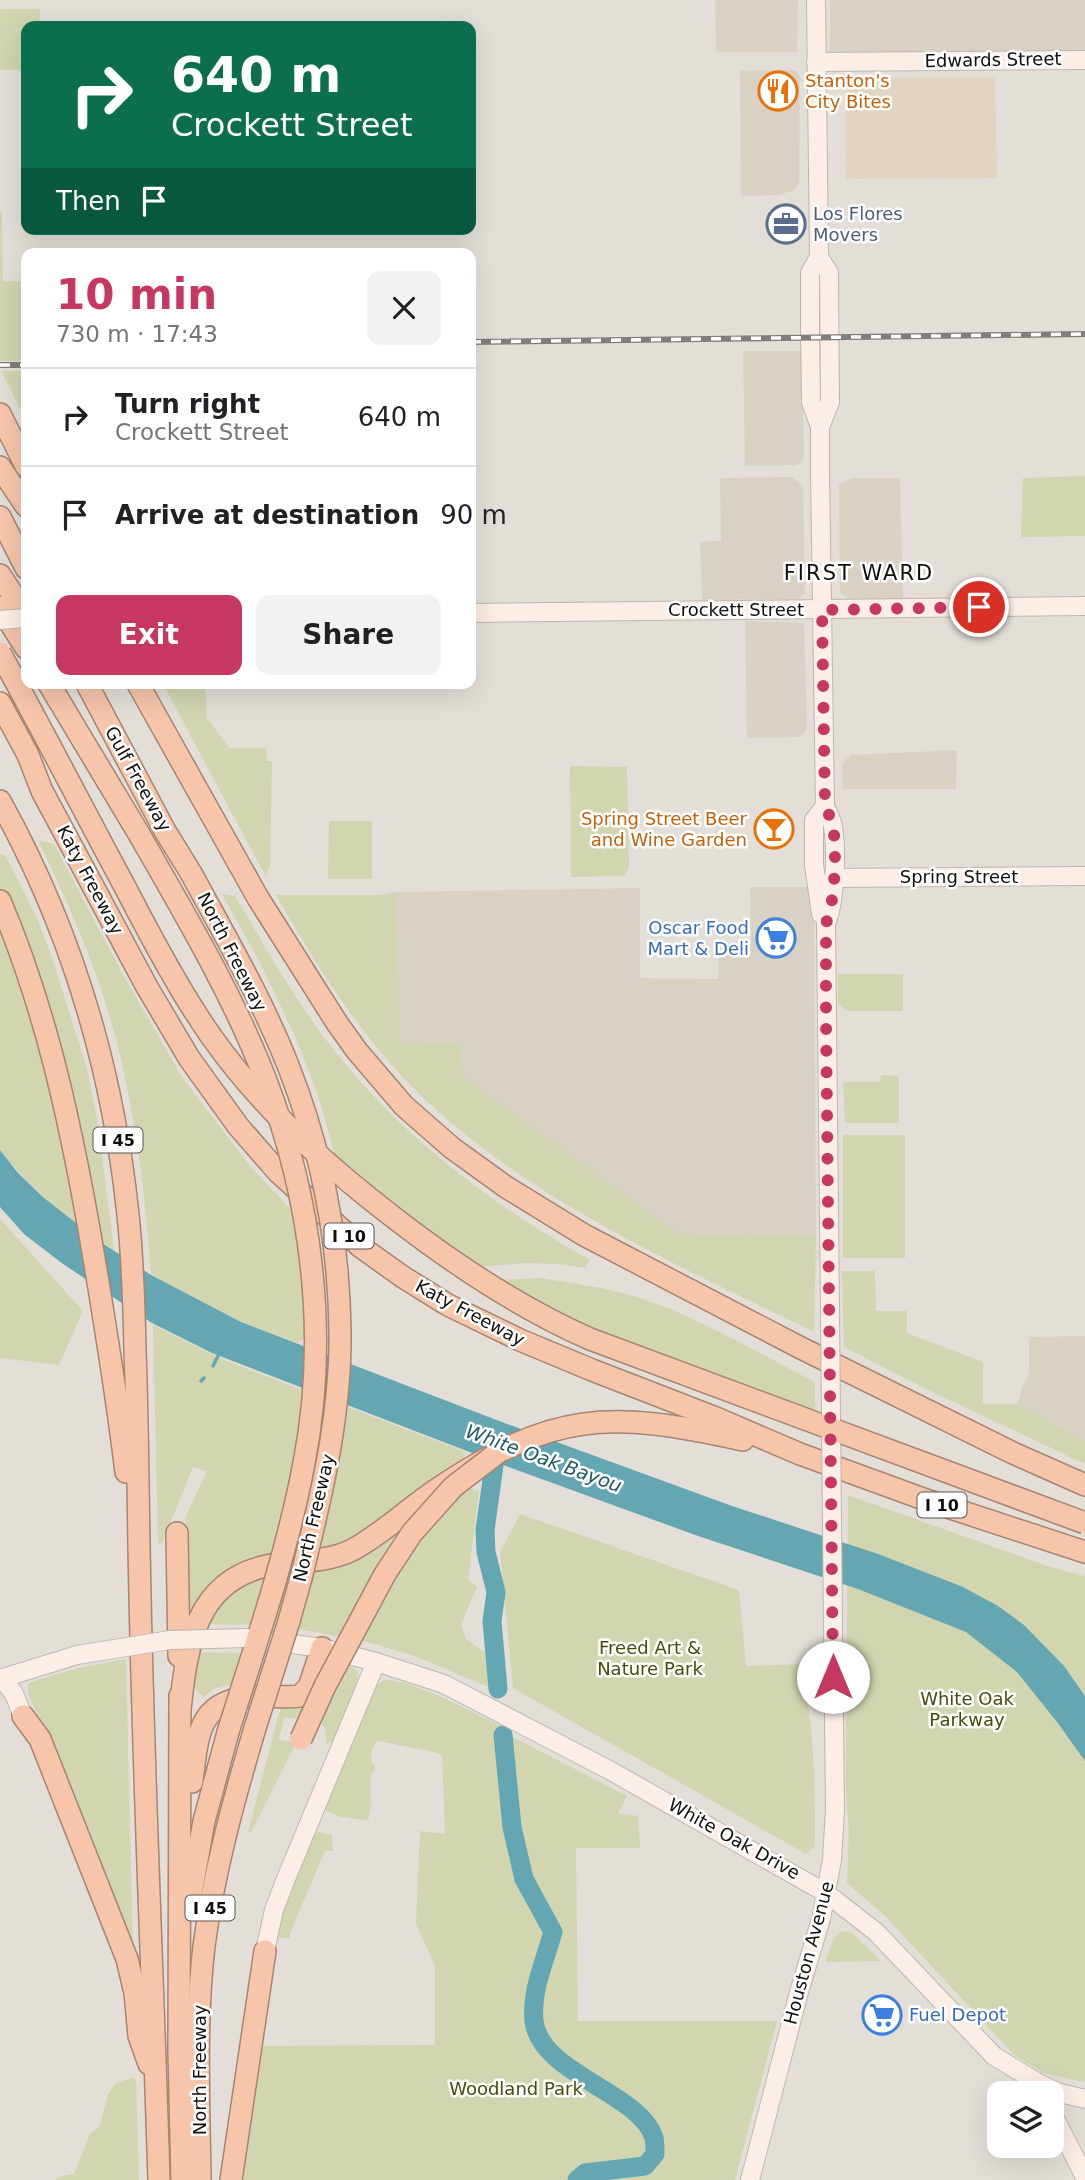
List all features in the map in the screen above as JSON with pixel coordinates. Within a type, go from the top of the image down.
[{"type":"highway","points":[[0,414],[21,456]]},
{"type":"highway","points":[[0,467],[21,498]]},
{"type":"highway","points":[[0,517],[21,558]]},
{"type":"highway","points":[[0,575],[21,608]]},
{"type":"highway","points":[[0,607],[21,640]]},
{"type":"highway","points":[[0,653],[162,956],[196,1014],[258,1096],[309,1148],[367,1197],[436,1250],[507,1297],[548,1320],[590,1339],[1085,1523]]},
{"type":"highway","points":[[52,689],[139,834],[218,977],[264,1076],[290,1151],[301,1199],[313,1287],[315,1352],[304,1461],[276,1576],[206,1811],[194,1873],[183,1976],[179,2053]]},
{"type":"highway","points":[[78,689],[123,754]]},
{"type":"highway","name":"Gulf Freeway","points":[[90,689],[165,831],[191,873]]},
{"type":"highway","points":[[141,689],[258,898],[330,1013],[357,1051],[404,1106],[444,1142],[584,1234],[801,1348],[1085,1485]]},
{"type":"highway","name":"Katy Freeway","points":[[0,703],[28,755],[42,791],[189,1058],[238,1126],[278,1172],[361,1247],[448,1305],[520,1340],[800,1454],[941,1505],[1085,1552]]},
{"type":"highway","name":"I 45","points":[[0,801],[47,895],[89,1013],[104,1071],[120,1149],[130,1230],[126,1396]]},
{"type":"highway","name":"North Freeway","points":[[191,873],[233,951],[289,1067],[320,1163],[338,1275],[340,1334],[337,1393],[329,1455],[301,1578],[227,1826],[204,1945],[200,2018],[200,2180]]},
{"type":"highway","points":[[0,901],[30,977],[57,1067],[126,1396],[131,1510],[140,1599],[159,2180]]},
{"type":"highway","points":[[180,1709],[186,1658],[198,1618],[218,1591],[250,1571],[270,1565],[332,1557],[353,1549],[434,1491],[500,1451],[534,1435],[557,1428],[621,1420],[712,1433],[800,1454]]},
{"type":"highway","points":[[301,1739],[343,1652],[385,1574],[412,1532],[453,1487],[500,1451]]},
{"type":"highway","points":[[177,1533],[181,1839],[179,2053]]},
{"type":"highway","points":[[181,1839],[198,1739],[211,1711],[220,1704],[238,1699],[300,1696],[309,1687],[322,1648]]},
{"type":"highway","points":[[23,1716],[40,1739],[127,1959],[135,1993],[139,2036],[156,2084]]},
{"type":"highway","points":[[231,2180],[265,1951]]},
{"type":"highway","name":"North Freeway","points":[[179,2053],[182,2180]]},
{"type":"main road","name":"Houston Avenue","points":[[816,0],[819,257],[810,273],[810,329],[811,402],[821,427],[825,806],[833,825],[832,911],[826,923]]},
{"type":"main road","name":"Edwards Street","points":[[816,62],[1085,60]]},
{"type":"main road","name":"Crockett Street","points":[[476,613],[1085,606]]},
{"type":"main road","points":[[0,620],[21,617]]},
{"type":"main road","name":"Houston Avenue","points":[[750,2180],[827,1893],[835,1835],[826,923],[820,911],[814,843],[814,820],[825,806]]},
{"type":"main road","name":"Spring Street","points":[[833,878],[1085,876]]},
{"type":"main road","name":"White Oak Drive","points":[[1,1678],[77,1655],[170,1640],[247,1638],[322,1648],[444,1684],[501,1712],[827,1893],[876,1932],[994,2056],[1030,2081]]},
{"type":"main road","points":[[265,1951],[274,1910],[285,1881],[376,1662]]},
{"type":"main road","points":[[1,1678],[14,1695],[23,1716]]},
{"type":"main road","name":"White Oak Drive","points":[[1064,2094],[1085,2099]]},
{"type":"main road","points":[[1064,2136],[1085,2177]]},
{"type":"shaded area","points":[[715,0],[798,0],[797,52],[716,52]]},
{"type":"shaded area","points":[[830,0],[1085,0],[1085,56],[829,60]]},
{"type":"shaded area","points":[[740,71],[798,72],[800,77],[799,184],[794,190],[779,195],[741,196]]},
{"type":"shaded area","points":[[995,77],[997,178],[846,179],[845,92],[853,87],[854,78]]},
{"type":"shaded area","points":[[743,351],[802,351],[804,456],[802,462],[796,465],[745,466]]},
{"type":"shaded area","points":[[792,477],[803,487],[805,594],[798,599],[702,600],[700,542],[721,541],[720,478]]},
{"type":"shaded area","points":[[851,478],[900,478],[903,601],[848,599],[840,592],[839,485]]},
{"type":"shaded area","points":[[745,621],[804,623],[807,727],[798,737],[747,738]]},
{"type":"shaded area","points":[[957,750],[956,789],[843,789],[842,763],[851,755]]},
{"type":"shaded area","points":[[750,887],[814,887],[816,1236],[678,1234],[461,1076],[399,1043],[395,892],[640,888],[640,978],[718,979],[719,955],[751,953]]},
{"type":"shaded area","points":[[1085,1336],[1085,1442],[1018,1404],[1022,1386],[1029,1373],[1029,1337]]},
{"type":"green space","points":[[0,9],[40,9],[40,21],[21,21],[21,70],[0,70]]},
{"type":"green space","points":[[0,211],[3,281],[21,281],[21,361],[0,361]]},
{"type":"green space","points":[[1,371],[21,371],[21,410]]},
{"type":"green space","points":[[1085,476],[1085,536],[1021,537],[1023,478]]},
{"type":"green space","points":[[166,689],[205,689],[207,718],[229,748],[266,748],[267,761],[272,761],[270,865],[266,877]]},
{"type":"green space","points":[[570,766],[627,767],[629,868],[624,876],[571,877]]},
{"type":"green space","points":[[329,821],[372,821],[372,879],[328,879]]},
{"type":"green space","points":[[38,840],[54,844],[122,973],[182,1077],[249,1165],[298,1217],[309,1334],[298,1343],[241,1322],[151,1275],[138,1150],[121,1058],[106,1003],[89,956]]},
{"type":"green space","points":[[0,854],[5,855],[37,918],[87,1068],[98,1124],[114,1250],[53,1205],[25,1179],[0,1150]]},
{"type":"green space","points":[[395,892],[400,1043],[461,1044],[462,1076],[678,1234],[816,1236],[814,1332],[663,1258],[564,1203],[472,1140],[406,1080],[345,1005],[276,895],[379,895]]},
{"type":"green space","points":[[222,894],[235,896],[314,1023],[383,1106],[446,1164],[480,1190],[590,1260],[585,1268],[526,1263],[479,1267],[336,1159],[319,1098],[295,1036],[259,961]]},
{"type":"green space","points":[[838,974],[903,974],[903,1011],[847,1011],[838,1004]]},
{"type":"green space","points":[[881,1075],[899,1076],[899,1123],[845,1123],[843,1082],[880,1082]]},
{"type":"green space","points":[[843,1135],[905,1135],[905,1258],[843,1258]]},
{"type":"green space","points":[[0,1219],[83,1311],[59,1365],[0,1358]]},
{"type":"green space","points":[[842,1271],[875,1271],[876,1311],[907,1311],[907,1333],[983,1362],[983,1404],[1018,1404],[1085,1442],[1085,1464],[844,1347]]},
{"type":"green space","points":[[540,1278],[628,1294],[707,1326],[815,1382],[815,1413],[584,1326],[497,1280]]},
{"type":"green space","points":[[153,1325],[224,1360],[466,1452],[462,1462],[468,1488],[479,1491],[468,1579],[477,1587],[461,1624],[466,1639],[490,1656],[493,1689],[412,1655],[360,1640],[274,1625],[182,1624],[182,1541],[186,1516],[207,1471],[193,1467],[162,1543],[158,1543]]},
{"type":"green space","name":"White Oak Parkway","points":[[848,1495],[1053,1568],[1085,1576],[1085,2082],[1044,2073],[1014,2055],[885,1916],[847,1883]]},
{"type":"green space","name":"Freed Art & Nature Park","points":[[520,1514],[739,1590],[746,1666],[800,1664],[809,1709],[814,1777],[815,1846],[806,1854],[513,1688],[500,1552]]},
{"type":"green space","points":[[193,1652],[246,1653],[237,1684],[215,1688],[204,1697],[193,1683]]},
{"type":"green space","points":[[126,1659],[133,1951],[28,1693],[28,1683],[79,1668]]},
{"type":"green space","points":[[348,1666],[357,1670],[358,1683],[333,1742],[330,1741],[327,1746],[321,1722]]},
{"type":"green space","name":"Woodland Park","points":[[384,1680],[411,1685],[465,1708],[509,1730],[509,1735],[627,1796],[618,1813],[638,1816],[640,1848],[576,1848],[578,2021],[777,2021],[735,2180],[238,2180],[256,2046],[435,2045],[435,1966],[416,1924],[420,1831],[445,1834],[442,1755],[378,1741],[371,1755],[372,1764],[375,1764],[374,1773],[371,1773],[372,1799],[368,1821],[337,1816],[324,1809],[374,1688]]},
{"type":"green space","points":[[312,1698],[306,1720],[284,1717],[279,1740],[296,1743],[251,1833],[248,1832],[281,1706]]},
{"type":"green space","points":[[319,1832],[332,1835],[333,1851],[325,1851],[290,1938],[278,1938],[281,1916],[312,1834]]},
{"type":"green space","points":[[841,1931],[852,1933],[881,1961],[825,1962],[833,1939]]},
{"type":"green space","points":[[133,2077],[136,2081],[139,2180],[55,2180],[74,2174],[90,2134],[100,2126],[108,2094],[115,2084]]},
{"type":"water","name":"White Oak Bayou","points":[[0,1150],[18,1173],[43,1197],[96,1239],[151,1275],[241,1322],[507,1424],[732,1506],[878,1554],[963,1587],[998,1606],[1024,1625],[1064,1666],[1085,1696],[1085,1761],[1017,1672],[966,1632],[858,1589],[698,1536],[514,1469],[212,1353],[152,1323],[63,1264],[24,1234],[0,1207]]},
{"type":"waterway","points":[[213,1366],[220,1352]]},
{"type":"waterway","points":[[201,1381],[204,1378]]},
{"type":"waterway","name":"White Oak Bayou","points":[[497,1444],[485,1530],[486,1552],[496,1592],[492,1621],[498,1689]]},
{"type":"waterway","points":[[503,1735],[512,1827],[524,1879],[553,1932],[535,1998],[534,2021],[540,2039],[553,2055],[571,2069],[631,2108],[645,2122],[654,2140],[655,2154],[645,2166],[585,2173],[577,2180]]},
{"type":"railway","points":[[476,342],[1085,334]]},
{"type":"railway","points":[[0,365],[21,365]]},
{"type":"place","name":"Stanton's City Bites","points":[[778,91]]},
{"type":"place","name":"Los Flores Movers","points":[[786,224]]},
{"type":"place","name":"Spring Street Beer and Wine Garden","points":[[774,829]]},
{"type":"place","name":"Oscar Food Mart & Deli","points":[[776,938]]},
{"type":"place","name":"Fuel Depot","points":[[882,2015]]},
{"type":"district","name":"FIRST WARD","points":[[859,573]]},
{"type":"route","points":[[833,1677],[826,923],[832,911],[834,847],[833,825],[825,806],[822,610],[979,607]]}]
